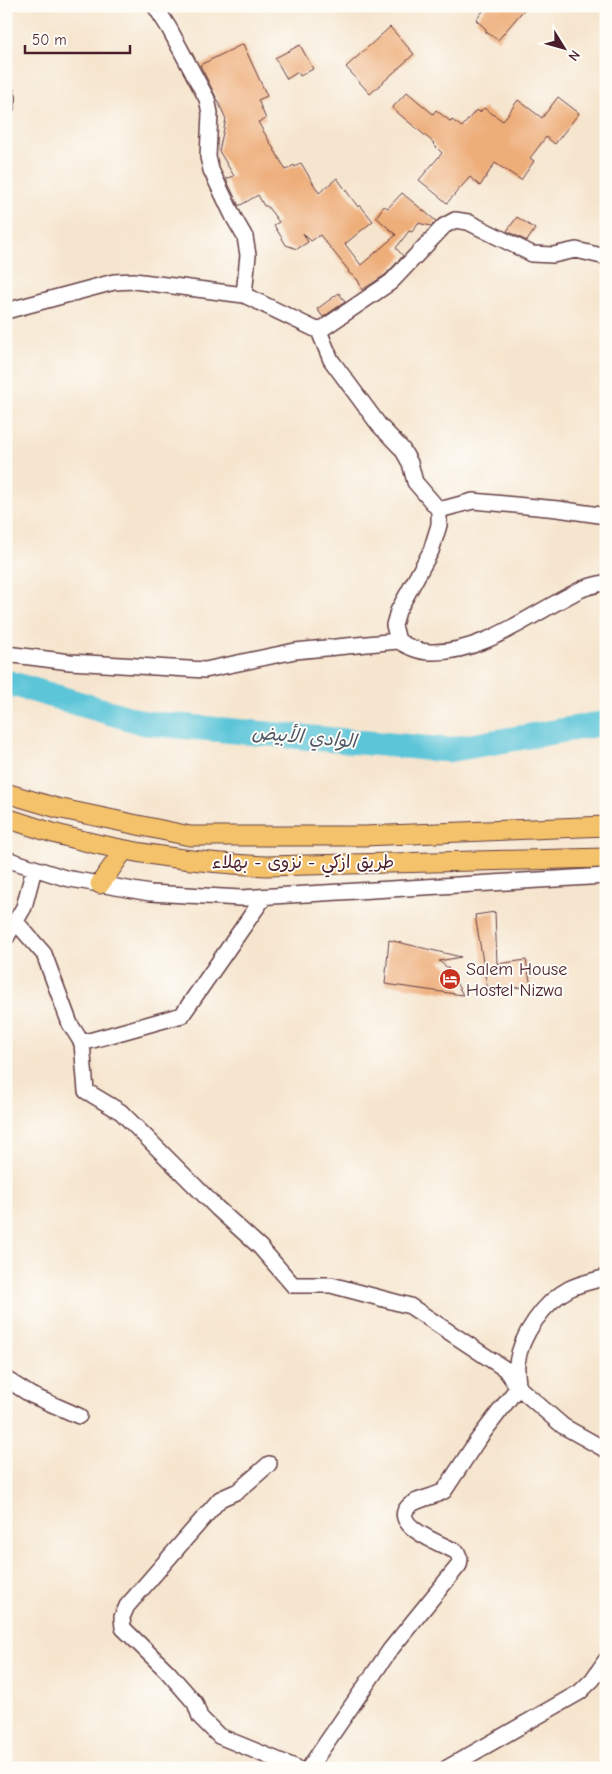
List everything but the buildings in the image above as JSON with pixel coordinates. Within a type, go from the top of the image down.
[{"type":"main road","name":"طريق ازكي - نزوى - بهلاء","points":[[6,793],[57,808],[190,836],[364,836],[606,826]]},
{"type":"main road","name":"طريق ازكي - نزوى - بهلاء","points":[[6,818],[75,839],[124,850],[222,864],[266,866],[606,858]]},
{"type":"main road","points":[[100,884],[124,850]]},
{"type":"street","points":[[155,6],[207,99],[210,113],[208,157],[211,170],[245,237],[248,255],[244,295]]},
{"type":"street","points":[[6,93],[8,98],[6,107]]},
{"type":"street","points":[[319,331],[391,282],[444,226],[455,220],[468,222],[532,254],[553,255],[576,250],[606,257]]},
{"type":"street","points":[[6,311],[114,282],[134,280],[244,295],[319,331],[331,360],[379,425],[402,449],[410,463],[414,482],[439,510],[439,525],[431,551],[398,611],[394,625],[398,641]]},
{"type":"street","points":[[439,510],[473,501],[558,509],[606,516]]},
{"type":"street","points":[[6,654],[70,662],[205,670],[295,651],[398,641],[411,648],[428,652],[455,650],[494,636],[582,589],[606,582]]},
{"type":"street","points":[[6,860],[65,878],[100,884],[150,892],[241,898],[606,876]]},
{"type":"street","points":[[6,938],[24,907],[34,869]]},
{"type":"street","points":[[82,1043],[182,1015],[264,897]]},
{"type":"street","points":[[16,922],[44,954],[70,1024],[82,1043],[86,1091],[121,1112],[260,1248],[293,1285],[331,1285],[410,1306],[505,1369],[518,1387],[563,1426],[606,1450]]},
{"type":"street","points":[[309,1768],[390,1650],[459,1565],[460,1559],[457,1552],[423,1536],[406,1522],[404,1513],[407,1508],[413,1503],[436,1495],[444,1490],[477,1440],[518,1387],[517,1365],[520,1351],[543,1309],[558,1295],[571,1288],[606,1277]]},
{"type":"street","points":[[6,1379],[31,1395],[79,1416]]},
{"type":"street","points":[[269,1464],[238,1491],[220,1498],[127,1606],[122,1618],[123,1628],[167,1671],[195,1703],[200,1718],[219,1736],[296,1768]]},
{"type":"street","points":[[446,1768],[580,1692],[593,1679],[606,1660]]},
{"type":"waterway","name":"الوادي الأبيض","points":[[6,682],[145,723],[448,750],[606,723]]},
{"type":"place","name":"Salem House Hostel Nizwa","points":[[450,979]]}]
